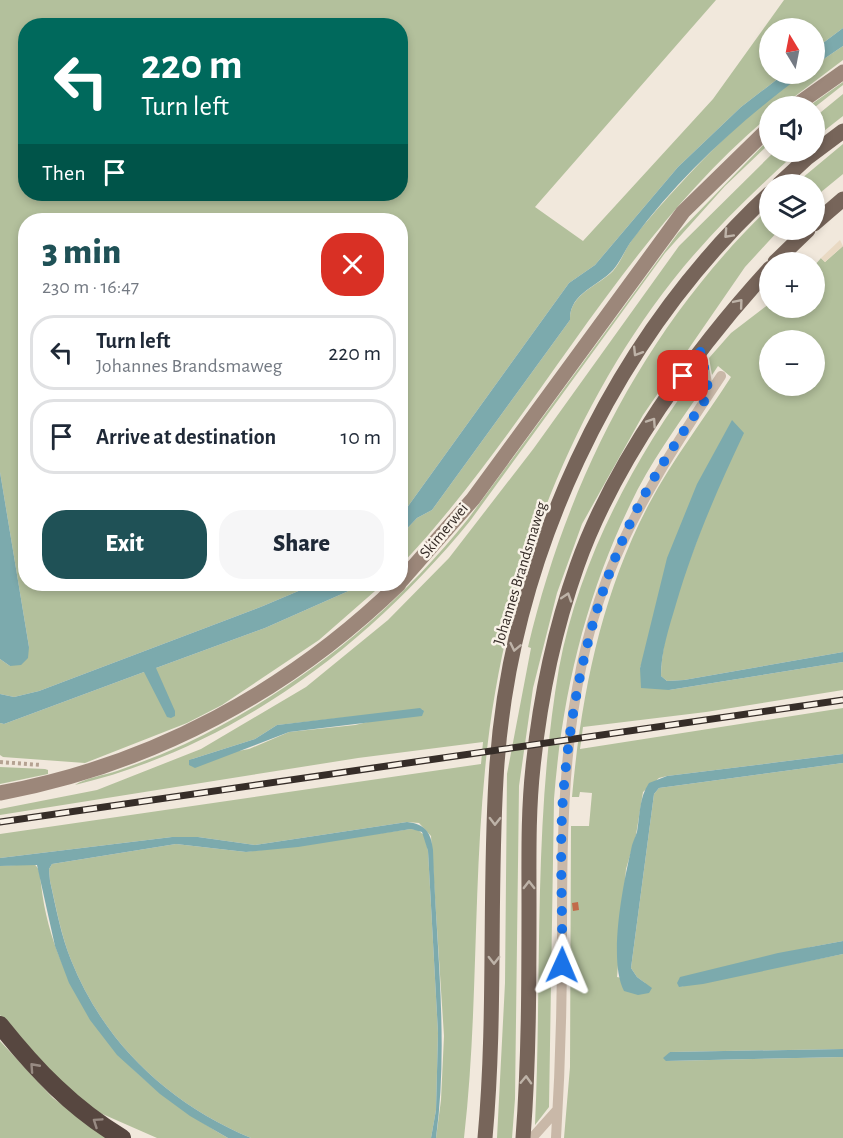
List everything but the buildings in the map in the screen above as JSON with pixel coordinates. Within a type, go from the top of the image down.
[{"type":"highway","points":[[0,1025],[34,1068],[56,1089],[97,1123],[122,1138]]},
{"type":"main road","points":[[790,174],[843,131]]},
{"type":"main road","points":[[825,215],[843,199]]},
{"type":"main road","name":"Johannes Brandsmaweg","points":[[485,1138],[494,998],[496,778],[505,698],[525,603],[566,485],[637,352],[670,304],[709,255],[759,204]]},
{"type":"main road","points":[[786,252],[798,240]]},
{"type":"main road","points":[[523,1138],[528,1019],[530,813],[533,768],[551,657],[578,564],[604,502],[646,431],[701,351],[759,281]]},
{"type":"street","points":[[809,96],[843,72]]},
{"type":"street","name":"Skimerwei","points":[[408,574],[474,499],[683,212],[759,138]]},
{"type":"street","name":"Skimerwei","points":[[0,793],[94,770],[210,722],[295,670],[360,620],[391,591]]},
{"type":"lane","points":[[701,351],[709,394]]},
{"type":"lane","points":[[556,1138],[562,945],[561,835],[567,756],[576,689],[605,583],[633,517],[675,443],[722,376]]},
{"type":"lane","points":[[532,1138],[557,1110]]},
{"type":"path","points":[[0,762],[47,766]]},
{"type":"green space","points":[[0,0],[716,0],[535,207],[583,241],[713,99],[759,35],[759,84],[771,84],[741,107],[678,167],[595,265],[569,283],[408,506],[408,213],[18,213],[18,581],[0,472]]},
{"type":"green space","points":[[784,0],[843,0],[843,28],[825,42],[825,18],[771,18]]},
{"type":"green space","points":[[843,46],[843,60],[825,74],[825,58]]},
{"type":"green space","points":[[843,82],[843,85],[825,99],[823,96]]},
{"type":"green space","points":[[791,84],[811,84],[795,96],[773,95]]},
{"type":"green space","points":[[843,94],[843,116],[825,130],[825,109]]},
{"type":"green space","points":[[759,107],[759,125],[715,166],[666,220],[578,335],[494,453],[408,557],[408,528],[417,518],[432,510],[570,320],[574,303],[613,271],[645,223],[718,144]]},
{"type":"green space","points":[[843,144],[843,174],[825,189],[825,174],[807,174],[821,162],[825,162],[825,159]]},
{"type":"green space","points":[[759,149],[759,154],[725,186],[665,253],[470,521],[408,590],[408,586],[468,519],[678,233]]},
{"type":"green space","points":[[764,162],[786,162],[774,174],[759,174],[759,188],[702,246],[673,280],[634,334],[600,390],[570,450],[544,511],[523,574],[506,639],[493,704],[481,816],[472,1046],[464,1138],[436,1138],[441,1100],[444,1036],[431,836],[419,823],[407,822],[255,845],[198,837],[172,837],[0,858],[0,834],[481,764],[483,742],[358,758],[0,815],[0,809],[97,790],[201,749],[306,687],[388,620],[449,558],[534,448],[679,246]],"holes":[[[423,709],[355,725],[289,732],[249,749],[189,760],[255,739],[277,725]]]},
{"type":"green space","points":[[759,218],[759,240],[770,240],[745,267],[643,415],[582,524],[557,593],[533,688],[519,786],[515,1099],[512,1138],[497,1138],[505,983],[507,774],[531,648],[528,647],[544,586],[565,526],[589,467],[617,410],[649,356],[685,304],[725,254]]},
{"type":"green space","points":[[843,246],[843,652],[684,680],[667,681],[661,676],[672,612],[709,506],[732,421],[640,668],[669,690],[843,662],[843,690],[706,712],[583,727],[580,749],[843,708],[843,754],[667,776],[659,778],[643,792],[636,835],[626,869],[617,977],[645,983],[631,968],[654,794],[659,788],[843,763],[843,941],[811,947],[679,987],[843,954],[843,1049],[670,1052],[666,1061],[843,1057],[843,1138],[564,1138],[570,1067],[571,826],[589,826],[592,793],[580,792],[579,797],[572,797],[588,684],[606,610],[632,539],[658,487],[731,377],[718,366],[712,375],[709,358],[731,333],[759,312],[759,318],[825,318],[825,262]]},
{"type":"green space","points":[[699,371],[703,388],[664,445],[630,505],[600,576],[578,648],[563,723],[554,799],[549,1107],[535,1125],[542,839],[545,782],[559,668],[580,589],[612,512],[653,439]]},
{"type":"green space","points":[[20,591],[298,591],[39,691],[14,697],[0,694],[0,659],[10,666],[29,647]]},
{"type":"green space","points":[[348,591],[375,591],[319,640],[222,705],[187,723],[85,763],[0,755],[0,723],[4,724],[144,672],[156,672],[156,668],[265,628]]},
{"type":"green space","points":[[403,591],[407,591],[342,649],[294,686],[243,718],[189,745],[133,768],[75,785],[160,755],[226,723],[266,699],[339,648]]},
{"type":"green space","points":[[0,767],[45,769],[48,770],[48,774],[0,784]]},
{"type":"green space","points":[[411,829],[418,830],[425,836],[428,851],[438,1033],[436,1110],[431,1138],[251,1138],[193,1108],[143,1067],[121,1044],[102,1018],[71,960],[50,881],[49,869],[52,864],[176,844],[246,852]]},
{"type":"green space","points":[[34,864],[39,872],[54,944],[76,993],[91,1019],[129,1065],[151,1085],[175,1104],[228,1138],[157,1138],[91,1109],[20,1043],[0,1015],[0,866]]},
{"type":"green space","points":[[0,1041],[53,1098],[107,1138],[0,1138]]},
{"type":"shaded area","points":[[840,240],[843,246],[825,262],[825,254]]},
{"type":"water","points":[[843,28],[843,46],[825,58],[825,42]]},
{"type":"water","points":[[771,84],[791,84],[775,96],[759,96],[759,108],[691,171],[651,216],[613,270],[579,297],[574,303],[570,320],[432,510],[417,518],[408,528],[408,506],[569,283],[595,265],[678,167],[741,107]]},
{"type":"water","points":[[732,420],[744,433],[715,496],[690,560],[666,640],[661,676],[667,681],[684,680],[843,652],[843,662],[669,690],[641,688],[640,668],[667,558],[697,484]]},
{"type":"water","points":[[0,472],[29,647],[28,658],[21,665],[10,666],[0,659]]},
{"type":"water","points":[[298,591],[348,591],[265,628],[156,668],[175,711],[175,716],[171,718],[167,717],[144,672],[4,724],[0,723],[0,694],[14,697],[39,691]]},
{"type":"water","points":[[420,708],[424,711],[422,716],[289,732],[195,768],[189,765],[189,760],[255,739],[277,725]]},
{"type":"water","points":[[843,754],[843,763],[659,788],[654,794],[631,968],[637,977],[652,988],[649,993],[638,995],[624,991],[617,961],[618,922],[631,847],[637,832],[642,801],[649,783],[667,776]]},
{"type":"water","points":[[407,822],[426,830],[431,838],[433,850],[442,1030],[440,1102],[436,1138],[431,1138],[436,1110],[438,1033],[428,851],[422,832],[411,829],[298,847],[246,852],[176,844],[52,864],[49,869],[59,921],[71,960],[85,990],[121,1044],[167,1089],[193,1108],[251,1138],[228,1138],[190,1116],[160,1094],[117,1055],[90,1020],[69,983],[55,946],[37,865],[0,866],[0,858],[172,837],[198,837],[255,845]]},
{"type":"water","points":[[843,941],[843,954],[703,984],[679,987],[677,983],[680,977],[778,953]]},
{"type":"water","points":[[843,1049],[843,1057],[666,1061],[663,1058],[670,1052]]},
{"type":"railway","points":[[0,822],[843,700]]},
{"type":"route","points":[[562,965],[561,835],[570,723],[576,689],[605,583],[637,509],[675,443],[709,394],[701,351],[683,376]]}]
